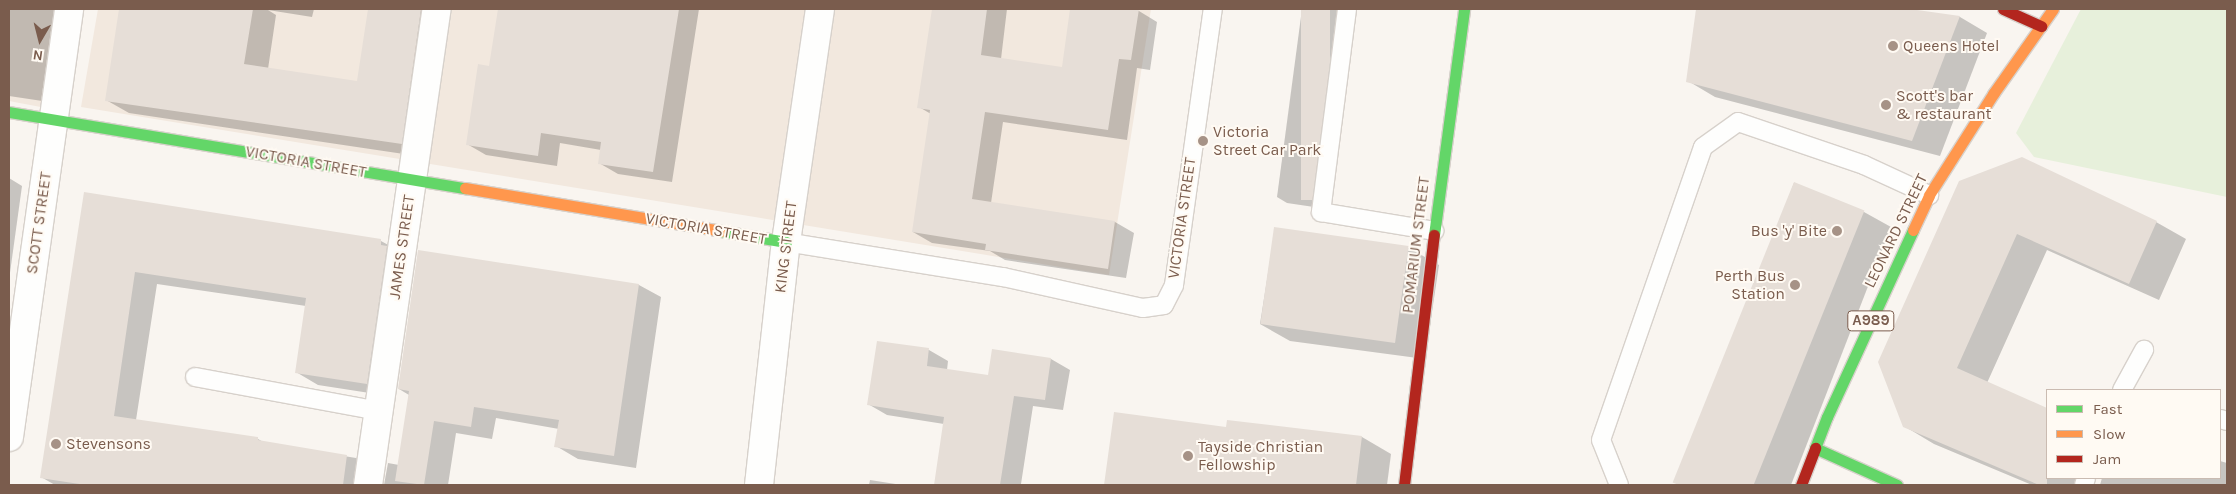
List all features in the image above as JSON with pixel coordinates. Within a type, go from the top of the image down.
[{"type":"street","name":"SCOTT STREET","points":[[9,437],[69,9]]},
{"type":"street","name":"JAMES STREET","points":[[368,485],[437,9]]},
{"type":"street","name":"KING STREET","points":[[759,485],[786,242],[820,9]]},
{"type":"street","name":"POMARIUM STREET","points":[[1404,485],[1434,232],[1464,9]]},
{"type":"street","points":[[2003,9],[2041,26]]},
{"type":"street","name":"LEONARD STREET","points":[[1801,485],[1827,416],[1929,195],[1993,94],[2053,9]]},
{"type":"street","name":"VICTORIA STREET","points":[[9,112],[786,242]]},
{"type":"street","points":[[1815,448],[1841,458],[1896,485]]},
{"type":"lane","name":"VICTORIA STREET","points":[[786,242],[1003,277],[1143,308],[1164,304],[1174,285],[1213,9]]},
{"type":"lane","points":[[1347,9],[1321,212],[1434,232]]},
{"type":"lane","points":[[1619,485],[1601,440],[1704,147],[1738,122],[1864,166],[1929,195]]},
{"type":"lane","points":[[2123,389],[2144,350]]},
{"type":"lane","points":[[195,377],[379,411]]},
{"type":"shaded area","points":[[9,9],[58,9],[46,108],[9,101]]},
{"type":"shaded area","points":[[98,9],[1151,9],[1109,275],[81,107]]},
{"type":"green space","points":[[2081,9],[2227,9],[2227,197],[2034,157],[2016,133]]},
{"type":"building","points":[[119,9],[253,9],[244,64],[357,81],[368,9],[421,9],[402,144],[105,101]]},
{"type":"building","points":[[498,9],[679,9],[653,172],[598,164],[601,142],[541,133],[538,156],[466,145],[478,64],[489,66]]},
{"type":"building","points":[[932,9],[987,9],[981,55],[1062,67],[1070,9],[1139,9],[1131,60],[1119,59],[1108,130],[985,112],[972,199],[1115,221],[1108,269],[985,250],[986,244],[912,232],[930,110],[917,108]]},
{"type":"building","points":[[1301,9],[1330,9],[1330,200],[1301,200]]},
{"type":"building","points":[[1696,9],[1910,9],[1960,16],[1912,141],[1686,82]]},
{"type":"building","points":[[2022,157],[2157,221],[2129,284],[2017,234],[1957,368],[2046,408],[2047,485],[2039,485],[1903,427],[1878,362],[1959,181]]},
{"type":"building","name":"Perth Bus Station","points":[[1794,182],[1864,210],[1754,485],[1679,485],[1673,482]]},
{"type":"building","points":[[84,192],[381,239],[381,245],[387,246],[367,384],[295,373],[306,298],[135,272],[114,416],[258,437],[258,440],[347,455],[343,485],[86,485],[40,478]]},
{"type":"building","points":[[1274,227],[1409,246],[1395,343],[1260,324]]},
{"type":"building","points":[[418,250],[639,284],[614,456],[554,447],[559,420],[474,407],[471,427],[434,421],[424,485],[395,481],[409,391],[398,389]]},
{"type":"building","points":[[877,341],[929,348],[927,366],[988,375],[992,349],[1051,358],[1045,400],[1014,396],[1000,485],[934,485],[944,417],[867,405]]},
{"type":"building","name":"Tayside Christian Fellowship","points":[[1114,412],[1226,427],[1227,420],[1362,436],[1356,485],[1104,485]]},
{"type":"traffic: fast","points":[[1434,235],[1464,9]]},
{"type":"traffic: fast","points":[[9,112],[465,188]]},
{"type":"traffic: fast","points":[[1897,485],[1815,448],[1827,417],[1913,230]]},
{"type":"traffic: fast","points":[[721,231],[786,242]]},
{"type":"traffic: slow","points":[[1913,230],[1929,195],[1993,94],[2053,9]]},
{"type":"traffic: slow","points":[[465,188],[721,231]]},
{"type":"traffic: jam","points":[[2003,9],[2041,26]]},
{"type":"traffic: jam","points":[[1404,485],[1434,235]]},
{"type":"traffic: jam","points":[[1801,485],[1815,448]]},
{"type":"place","name":"Queens Hotel","points":[[1893,46]]},
{"type":"place","name":"Scott's bar & restaurant","points":[[1886,105]]},
{"type":"place","name":"Victoria Street Car Park","points":[[1203,141]]},
{"type":"place","name":"Bus 'y' Bite","points":[[1837,231]]},
{"type":"place","name":"Perth Bus Station","points":[[1795,285]]},
{"type":"place","name":"Stevensons","points":[[56,444]]},
{"type":"place","name":"Tayside Christian Fellowship","points":[[1188,456]]}]
